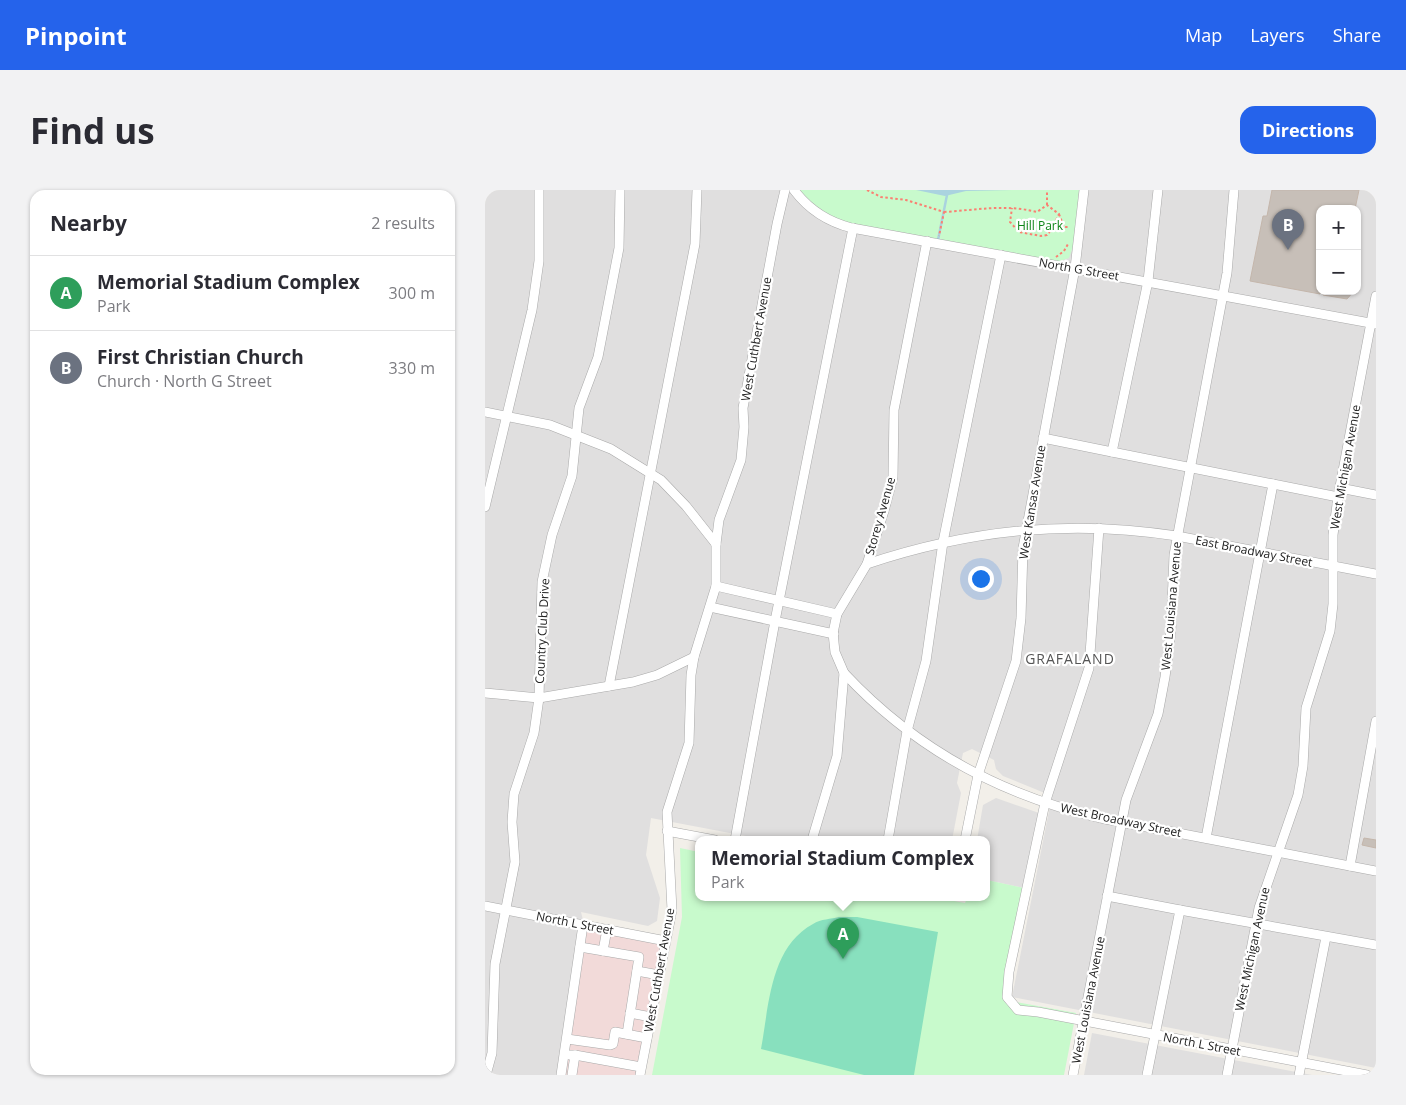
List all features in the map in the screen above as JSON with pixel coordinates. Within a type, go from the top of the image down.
[{"type":"street","points":[[485,507],[532,310],[539,261],[539,190]]},
{"type":"street","name":"Country Club Drive","points":[[486,1075],[492,1053],[495,964],[515,862],[512,822],[514,794],[535,733],[539,698],[542,582],[552,535],[572,476],[579,408],[598,357],[619,248],[620,190]]},
{"type":"street","points":[[609,686],[695,244],[697,190]]},
{"type":"street","name":"West Cuthbert Avenue","points":[[641,1071],[671,910],[667,812],[689,742],[691,675],[694,657],[716,586],[716,544],[719,520],[741,460],[744,427],[743,408],[785,190]]},
{"type":"street","name":"North G Street","points":[[794,190],[803,202],[817,213],[836,223],[853,228],[1373,324]]},
{"type":"street","name":"West Kansas Avenue","points":[[966,836],[978,774],[1016,661],[1021,618],[1022,561],[1026,530],[1075,268],[1084,190]]},
{"type":"street","points":[[1112,452],[1148,281],[1158,190]]},
{"type":"street","name":"West Louisiana Avenue","points":[[1073,1075],[1122,822],[1132,784],[1158,714],[1165,677],[1171,631],[1173,572],[1177,536],[1223,295],[1231,240],[1234,190]]},
{"type":"street","points":[[736,836],[779,601],[853,228]]},
{"type":"street","name":"Storey Avenue","points":[[813,836],[837,756],[844,673],[835,652],[834,634],[837,614],[867,564],[893,476],[894,410],[927,241]]},
{"type":"street","points":[[889,836],[907,731],[926,661],[943,542],[1001,255]]},
{"type":"street","name":"West Michigan Avenue","points":[[1227,1075],[1265,887],[1298,795],[1303,766],[1305,708],[1330,631],[1333,604],[1333,535],[1339,492],[1373,324],[1376,296]]},
{"type":"street","points":[[485,412],[550,425],[611,449],[661,480],[686,506],[716,544]]},
{"type":"street","points":[[1043,438],[1273,484],[1376,495]]},
{"type":"street","points":[[1206,838],[1273,484]]},
{"type":"street","points":[[1045,803],[1075,716],[1089,668],[1099,528]]},
{"type":"street","name":"East Broadway Street","points":[[867,564],[943,542],[983,534],[1026,530],[1099,528],[1177,536],[1376,574]]},
{"type":"street","points":[[716,586],[837,614]]},
{"type":"street","points":[[710,607],[834,634]]},
{"type":"street","points":[[485,693],[539,698],[609,686],[657,675],[694,657]]},
{"type":"street","name":"West Broadway Street","points":[[844,673],[867,698],[907,731],[941,754],[978,774],[1045,803],[1072,812],[1376,871]]},
{"type":"street","points":[[1349,866],[1376,721]]},
{"type":"street","name":"North L Street","points":[[1045,803],[1009,972],[1007,997],[1018,1010],[1038,1012],[1367,1075]]},
{"type":"street","points":[[667,831],[695,836]]},
{"type":"street","points":[[1107,896],[1376,945]]},
{"type":"street","name":"North L Street","points":[[485,906],[666,941]]},
{"type":"street","points":[[1147,1075],[1180,910]]},
{"type":"street","points":[[561,1075],[583,925]]},
{"type":"street","points":[[603,950],[607,929]]},
{"type":"street","points":[[1299,1075],[1327,937]]},
{"type":"street","points":[[580,947],[637,956],[639,958],[627,1034]]},
{"type":"street","points":[[637,971],[659,974]]},
{"type":"street","points":[[631,1013],[651,1017]]},
{"type":"street","points":[[567,1038],[610,1045],[613,1044],[615,1032],[647,1038]]},
{"type":"street","points":[[564,1054],[641,1071]]},
{"type":"street","points":[[572,1075],[575,1055]]},
{"type":"path","points":[[867,190],[881,197],[906,200],[944,212],[986,207],[1012,208],[1037,212],[1047,205]]},
{"type":"path","points":[[1047,190],[1047,205]]},
{"type":"path","points":[[1047,205],[1059,214],[1064,226],[1072,227]]},
{"type":"path","points":[[1012,208],[1010,222],[1019,232],[1041,236],[1047,235],[1052,229],[1059,214]]},
{"type":"path","points":[[938,243],[944,212]]},
{"type":"path","points":[[1070,234],[1072,223]]},
{"type":"path","points":[[1052,259],[1064,252],[1070,239]]},
{"type":"shaded area","points":[[485,190],[1376,190],[1376,1068],[1012,997],[1052,796],[1003,776],[996,769],[994,760],[972,749],[963,753],[957,783],[961,793],[953,836],[746,836],[651,818],[646,855],[660,898],[657,921],[648,926],[581,912],[584,924],[562,1075],[485,1075]]},
{"type":"shaded area","points":[[996,798],[1039,813],[1024,888],[990,881],[990,836],[978,836],[983,805]]},
{"type":"shaded area","points":[[584,924],[665,940],[639,1075],[562,1075]]},
{"type":"shaded area","points":[[1092,1033],[1312,1075],[1084,1075]]},
{"type":"green space","name":"Hill Park","points":[[800,190],[1079,190],[1075,241],[1069,258],[1051,264],[836,220],[807,200]]},
{"type":"green space","points":[[680,848],[695,851],[695,901],[954,901],[965,903],[966,901],[990,901],[990,881],[1024,888],[1005,1000],[1076,1013],[1064,1075],[652,1075],[682,917]]},
{"type":"green space","points":[[839,917],[857,917],[938,932],[914,1075],[864,1075],[761,1049],[774,979],[788,947],[799,934],[816,922]]},
{"type":"water","points":[[916,190],[1012,190],[966,191],[945,196]]},
{"type":"building","points":[[1272,190],[1359,190],[1356,205],[1316,205],[1316,293],[1250,281],[1263,216],[1267,216]]},
{"type":"building","points":[[1323,295],[1350,295],[1347,299]]},
{"type":"building","points":[[1364,838],[1376,840],[1376,848],[1362,845]]},
{"type":"waterway","points":[[938,240],[948,190]]},
{"type":"place","name":"First Christian Church","points":[[1288,250]]},
{"type":"place","name":"Memorial Stadium Complex","points":[[843,959]]},
{"type":"district","name":"GRAFALAND","points":[[1070,658]]}]
